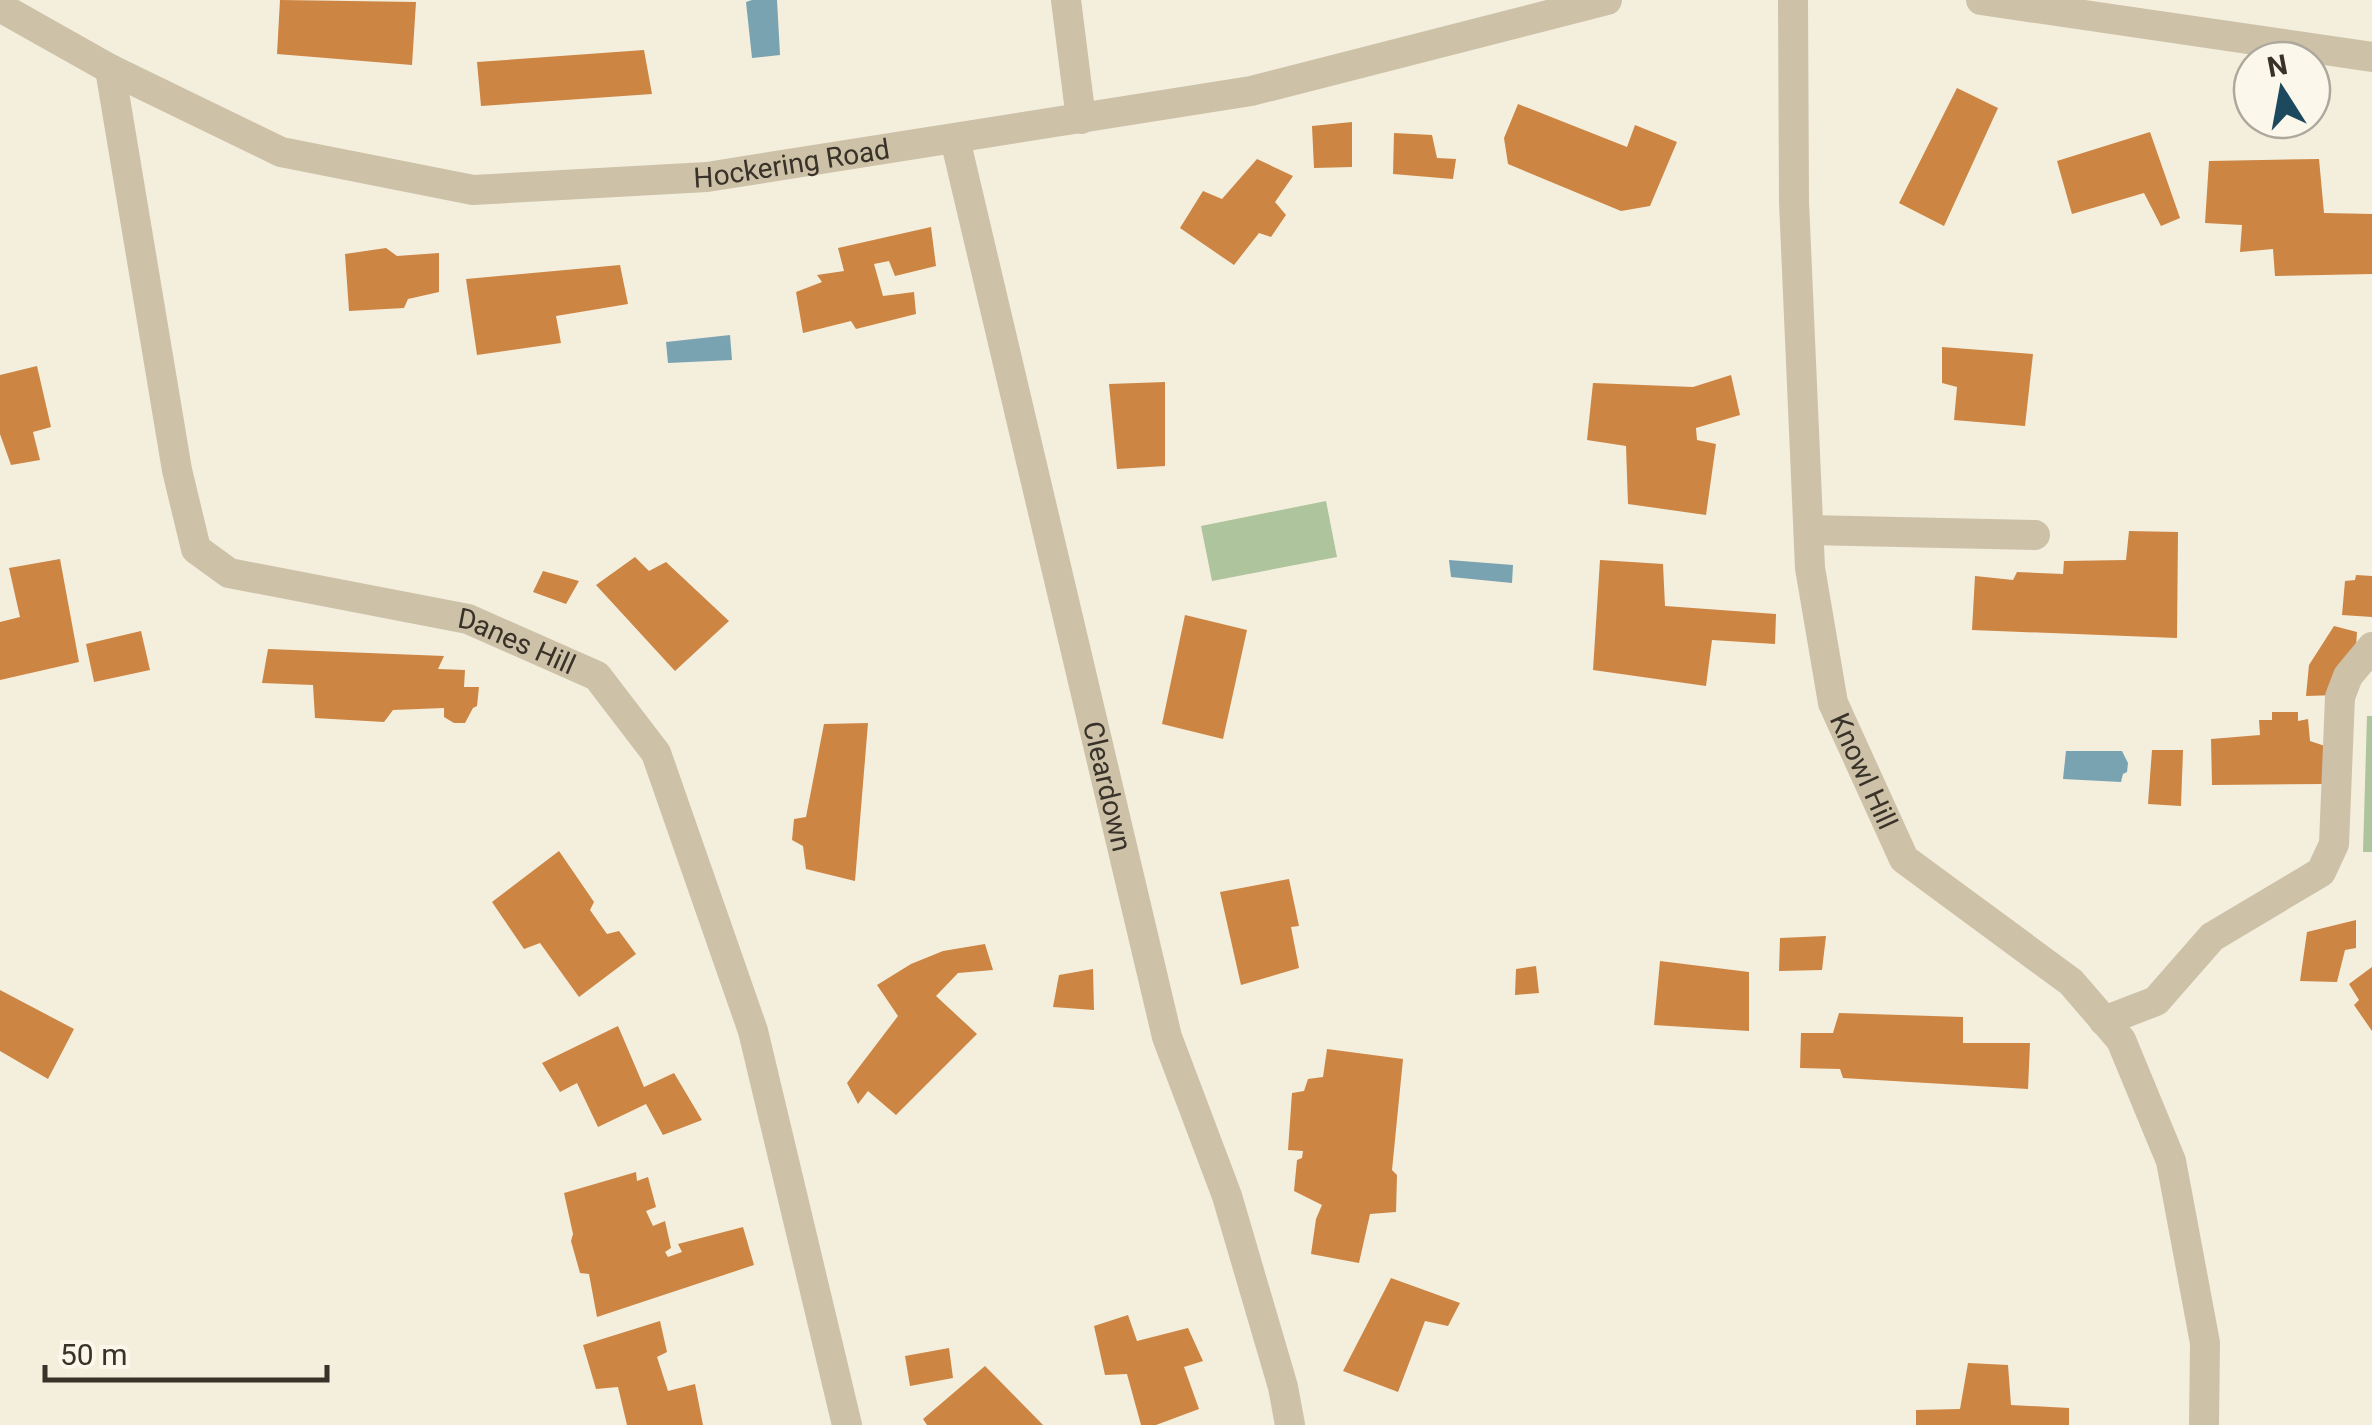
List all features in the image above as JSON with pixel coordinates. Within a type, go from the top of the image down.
[{"type":"street","points":[[1066,0],[1081,119]]},
{"type":"street","name":"Hockering Road","points":[[0,7],[110,70],[281,152],[473,190],[707,177],[1251,92],[1606,0]]},
{"type":"street","name":"Knowl Hill","points":[[1793,0],[1794,202],[1810,568],[1834,703],[1904,859],[2070,982],[2121,1040],[2172,1162],[2206,1343],[2204,1425]]},
{"type":"street","points":[[1981,0],[2372,57]]},
{"type":"street","name":"Danes Hill","points":[[110,70],[177,470],[196,549],[229,573],[468,619],[597,676],[656,753],[753,1031],[847,1425]]},
{"type":"street","name":"Cleardown","points":[[955,139],[1167,1036],[1228,1196],[1290,1425]]},
{"type":"street","points":[[1809,530],[2035,535]]},
{"type":"street","points":[[2104,1020],[2156,1001],[2212,937],[2322,872],[2334,844],[2340,697],[2348,676],[2372,648]]},
{"type":"green space","points":[[1326,501],[1337,557],[1212,581],[1201,526]]},
{"type":"green space","points":[[2367,716],[2372,716],[2372,852],[2363,852]]},
{"type":"water","points":[[777,0],[780,55],[752,58],[746,2]]},
{"type":"water","points":[[730,335],[732,360],[668,363],[666,342]]},
{"type":"water","points":[[1449,560],[1513,565],[1512,583],[1451,577]]},
{"type":"water","points":[[2066,751],[2122,751],[2128,763],[2127,772],[2121,782],[2063,779]]},
{"type":"building","points":[[280,0],[416,2],[412,65],[277,54]]},
{"type":"building","points":[[644,50],[652,94],[481,106],[477,62]]},
{"type":"building","points":[[1957,88],[1998,108],[1944,226],[1899,203]]},
{"type":"building","points":[[1518,104],[1627,147],[1635,125],[1677,142],[1650,206],[1621,211],[1508,164],[1504,138]]},
{"type":"building","points":[[1352,122],[1352,167],[1314,168],[1312,126]]},
{"type":"building","points":[[2150,132],[2180,218],[2161,226],[2144,193],[2072,214],[2057,161]]},
{"type":"building","points":[[1394,133],[1432,135],[1437,158],[1456,159],[1453,179],[1393,174]]},
{"type":"building","points":[[1257,159],[1293,176],[1275,202],[1286,215],[1271,237],[1259,233],[1234,265],[1180,228],[1203,191],[1222,199]]},
{"type":"building","points":[[2319,159],[2324,213],[2372,214],[2372,274],[2275,276],[2273,249],[2240,252],[2242,225],[2205,223],[2209,161]]},
{"type":"building","points":[[931,227],[936,266],[895,276],[889,261],[874,264],[883,296],[914,292],[916,314],[856,329],[851,321],[803,333],[796,292],[822,282],[817,275],[844,271],[838,248]]},
{"type":"building","points":[[386,248],[397,256],[439,253],[439,292],[408,299],[404,308],[349,311],[345,254]]},
{"type":"building","points":[[620,265],[628,304],[556,316],[561,343],[477,355],[466,279]]},
{"type":"building","points":[[1942,347],[2033,354],[2025,426],[1954,420],[1957,387],[1942,383]]},
{"type":"building","points":[[37,366],[51,427],[33,432],[40,460],[11,465],[0,434],[0,375]]},
{"type":"building","points":[[1731,375],[1740,415],[1696,428],[1697,440],[1716,444],[1706,515],[1628,504],[1626,446],[1587,440],[1593,383],[1693,387]]},
{"type":"building","points":[[1165,382],[1165,466],[1117,469],[1109,384]]},
{"type":"building","points":[[2129,531],[2178,532],[2177,638],[1972,630],[1975,576],[2013,580],[2017,572],[2063,574],[2064,561],[2126,560]]},
{"type":"building","points":[[635,557],[649,571],[666,562],[729,621],[675,671],[596,585]]},
{"type":"building","points":[[60,559],[79,662],[0,680],[0,622],[20,617],[9,568]]},
{"type":"building","points":[[1600,560],[1663,564],[1665,606],[1776,614],[1775,644],[1712,640],[1706,686],[1593,670]]},
{"type":"building","points":[[543,571],[579,581],[566,604],[533,592]]},
{"type":"building","points":[[2356,575],[2372,576],[2372,617],[2342,615],[2345,581],[2355,580]]},
{"type":"building","points":[[1185,615],[1247,630],[1223,739],[1162,724]]},
{"type":"building","points":[[2334,626],[2357,632],[2355,662],[2336,695],[2306,696],[2309,665]]},
{"type":"building","points":[[141,631],[150,670],[94,682],[86,644]]},
{"type":"building","points":[[268,649],[444,656],[438,669],[465,670],[464,687],[479,687],[477,706],[465,723],[454,723],[444,717],[444,708],[393,710],[384,722],[315,718],[313,685],[262,683]]},
{"type":"building","points":[[2272,712],[2298,712],[2298,721],[2308,719],[2310,741],[2325,746],[2323,784],[2212,785],[2211,739],[2260,735],[2259,720],[2272,720]]},
{"type":"building","points":[[868,723],[855,881],[806,869],[803,846],[792,840],[794,819],[806,817],[824,724]]},
{"type":"building","points":[[2152,750],[2183,750],[2181,806],[2148,804]]},
{"type":"building","points":[[559,851],[594,902],[590,910],[607,934],[619,931],[636,954],[579,997],[540,943],[524,949],[492,902]]},
{"type":"building","points":[[1289,879],[1299,926],[1291,927],[1299,968],[1241,985],[1220,892]]},
{"type":"building","points":[[2356,920],[2356,948],[2345,950],[2337,982],[2300,981],[2307,932]]},
{"type":"building","points":[[1826,936],[1822,970],[1779,971],[1780,938]]},
{"type":"building","points":[[985,944],[993,970],[958,973],[936,996],[977,1034],[896,1115],[868,1091],[858,1104],[847,1083],[898,1016],[877,985],[911,964],[943,951]]},
{"type":"building","points":[[1660,961],[1749,972],[1749,1031],[1654,1025]]},
{"type":"building","points":[[1536,966],[1539,993],[1515,995],[1516,969]]},
{"type":"building","points":[[2372,967],[2372,1031],[2354,1005],[2359,1000],[2349,984]]},
{"type":"building","points":[[1093,969],[1094,1010],[1053,1007],[1059,975]]},
{"type":"building","points":[[0,990],[74,1029],[48,1079],[0,1051]]},
{"type":"building","points":[[1839,1013],[1963,1017],[1963,1043],[2030,1043],[2028,1089],[1843,1078],[1840,1069],[1800,1068],[1801,1033],[1833,1033]]},
{"type":"building","points":[[618,1026],[644,1087],[674,1073],[702,1120],[663,1135],[646,1104],[598,1127],[577,1083],[560,1092],[542,1063]]},
{"type":"building","points":[[1327,1049],[1403,1059],[1392,1170],[1397,1175],[1396,1212],[1370,1214],[1359,1263],[1311,1254],[1322,1205],[1294,1191],[1297,1160],[1302,1158],[1303,1151],[1288,1150],[1292,1093],[1304,1091],[1308,1079],[1323,1077]]},
{"type":"building","points":[[636,1172],[637,1181],[648,1177],[656,1207],[646,1211],[653,1226],[665,1221],[671,1248],[665,1252],[668,1257],[682,1252],[678,1244],[743,1227],[754,1265],[597,1317],[589,1274],[580,1273],[571,1241],[564,1193]]},
{"type":"building","points":[[1391,1278],[1460,1303],[1448,1326],[1425,1321],[1398,1392],[1343,1371]]},
{"type":"building","points":[[1128,1315],[1137,1341],[1188,1328],[1203,1361],[1184,1367],[1199,1409],[1156,1425],[1141,1425],[1127,1374],[1105,1375],[1094,1326]]},
{"type":"building","points":[[660,1321],[667,1352],[657,1357],[668,1391],[695,1384],[703,1425],[627,1425],[618,1387],[596,1389],[583,1345]]},
{"type":"building","points":[[949,1348],[953,1378],[910,1386],[905,1356]]},
{"type":"building","points":[[1968,1363],[2008,1365],[2011,1405],[2069,1408],[2069,1425],[1916,1425],[1916,1410],[1960,1409]]},
{"type":"building","points":[[985,1366],[1043,1425],[927,1425],[923,1419]]}]
